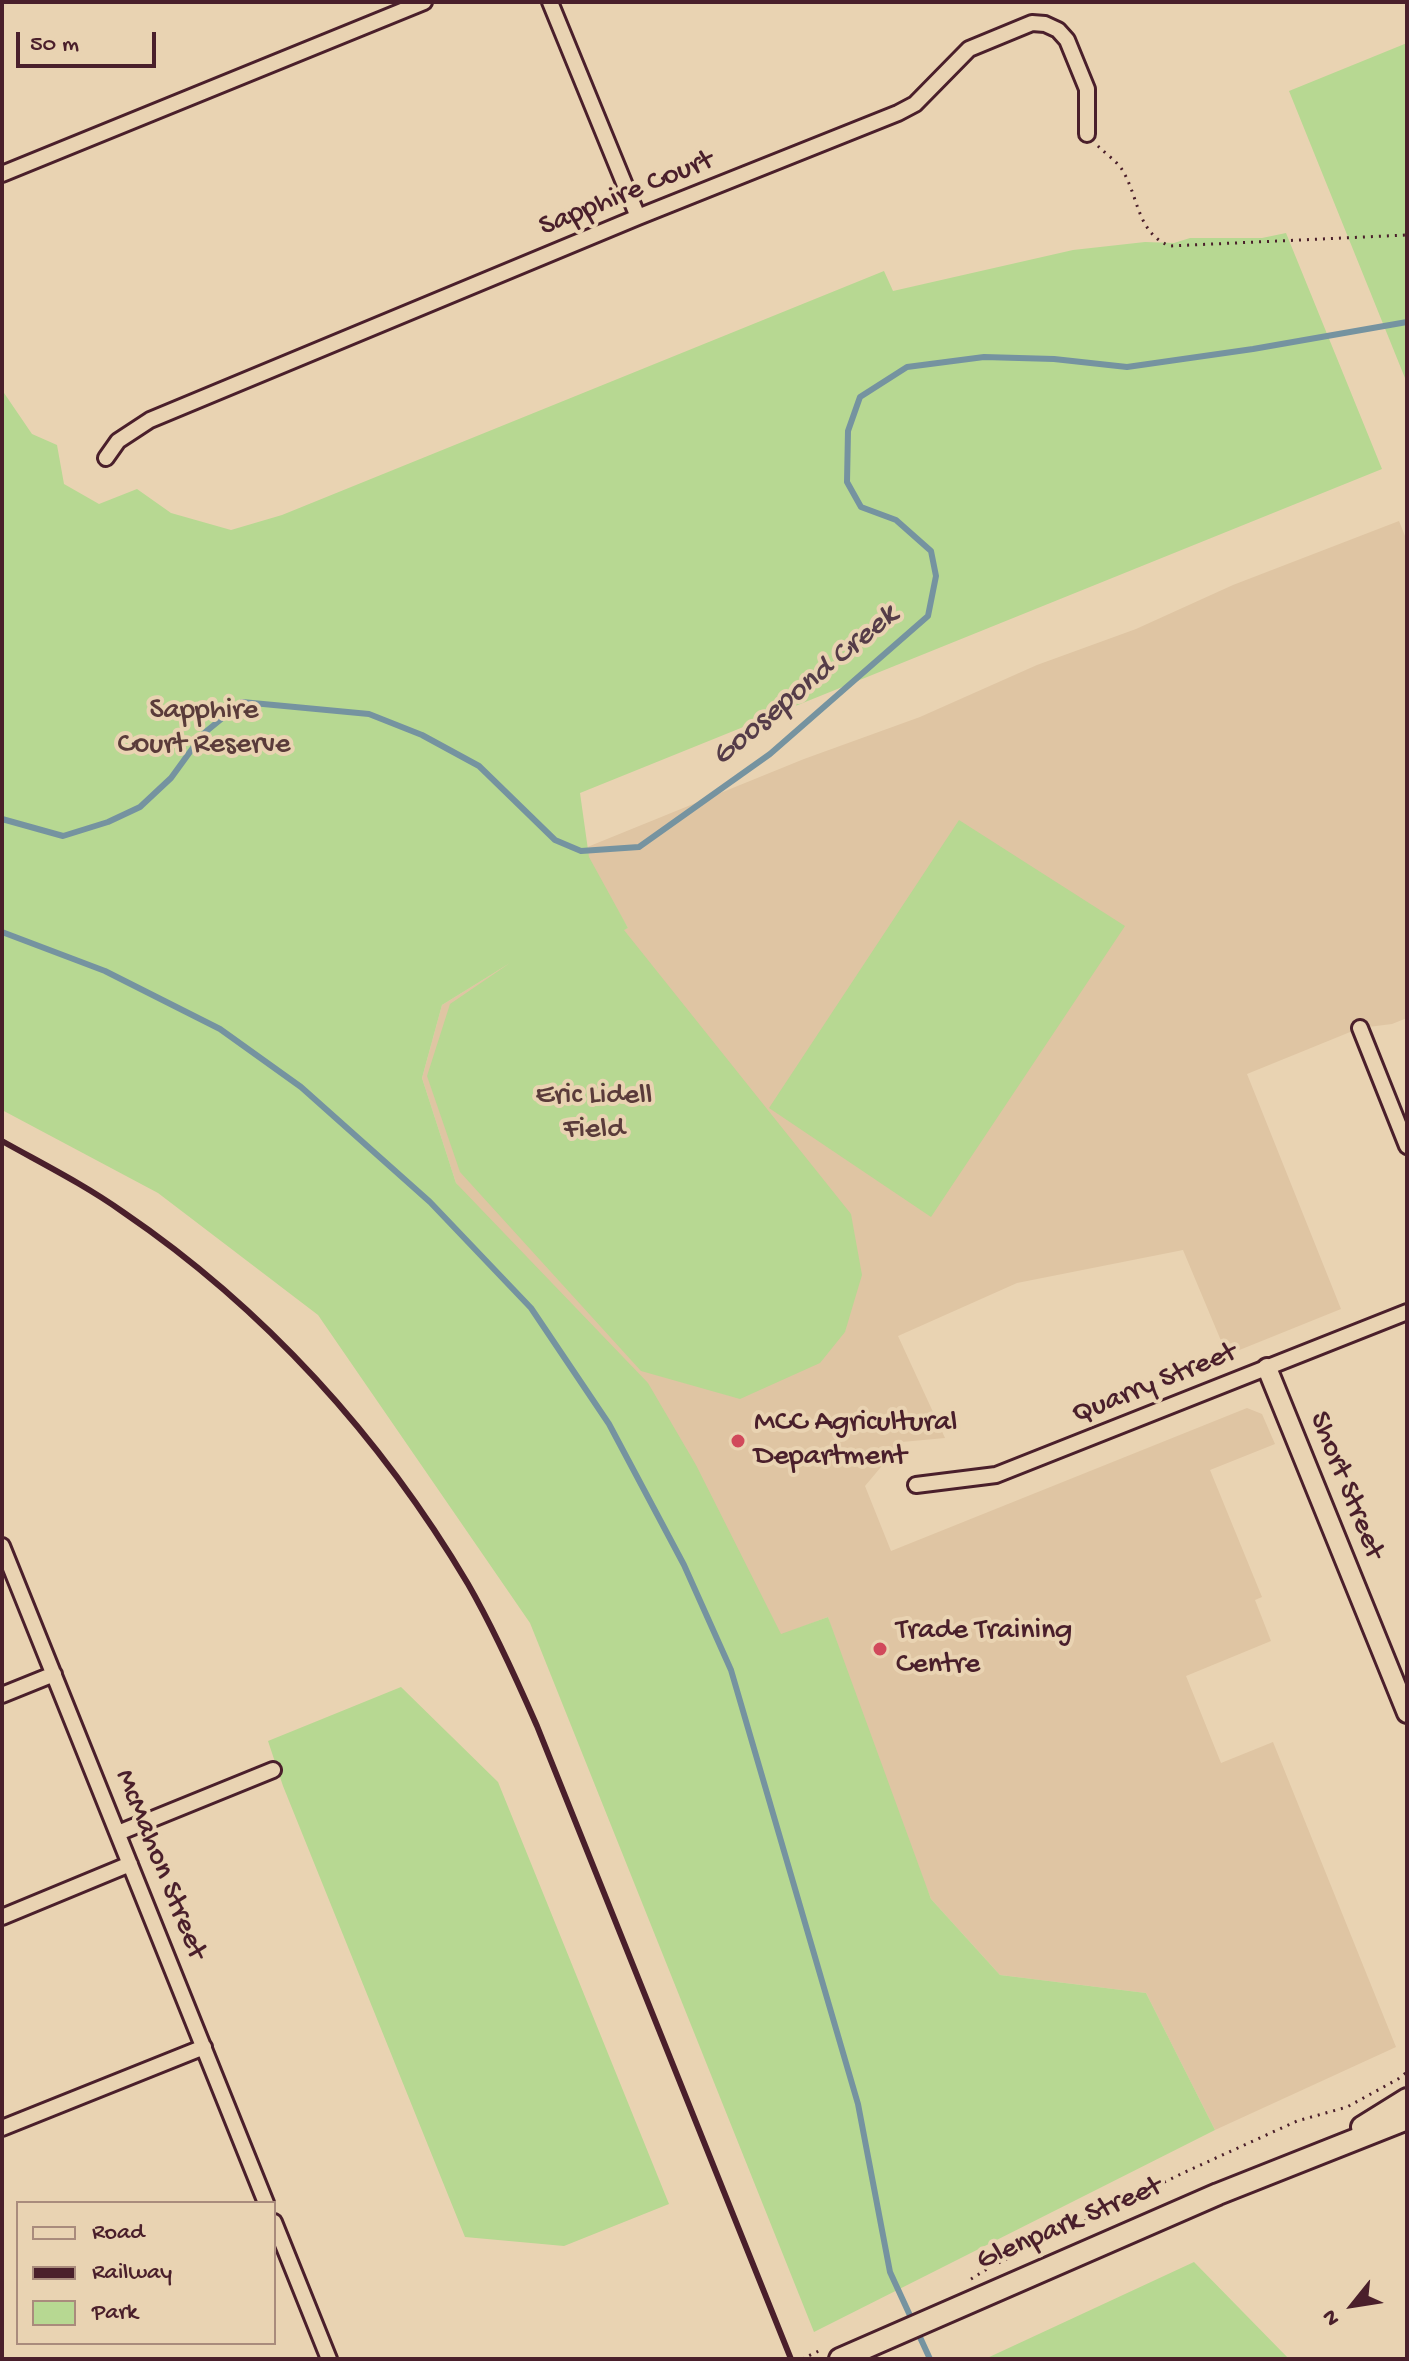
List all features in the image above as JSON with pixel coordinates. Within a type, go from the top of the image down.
[{"type":"main road","name":"Glenpark Street","points":[[1325,2150],[1407,2099]]},
{"type":"main road","name":"Glenpark Street","points":[[840,2359],[1325,2150],[1407,2119]]},
{"type":"street","points":[[2,174],[424,2]]},
{"type":"street","points":[[550,2],[638,217]]},
{"type":"street","name":"Sapphire Court","points":[[106,458],[118,441],[150,420],[638,217],[898,113],[915,104],[969,49],[1032,23],[1045,24],[1058,30],[1067,40],[1087,89],[1087,134]]},
{"type":"street","points":[[1360,1028],[1407,1146]]},
{"type":"street","name":"Quarry Street","points":[[916,1485],[996,1475],[1407,1312]]},
{"type":"street","name":"Short Street","points":[[1267,1368],[1407,1713]]},
{"type":"street","name":"McMahon Street","points":[[2,1546],[265,2201]]},
{"type":"street","points":[[2,1695],[54,1674]]},
{"type":"street","points":[[118,1833],[273,1770]]},
{"type":"street","points":[[2,1917],[130,1864]]},
{"type":"street","points":[[2,2128],[204,2047]]},
{"type":"street","points":[[276,2227],[329,2359]]},
{"type":"path","points":[[1087,134],[1121,168],[1145,226],[1159,241],[1170,246],[1407,235]]},
{"type":"path","points":[[961,2286],[992,2266],[1183,2173],[1297,2121],[1347,2107],[1407,2072]]},
{"type":"shaded area","points":[[1399,521],[1407,541],[1407,1018],[1392,1024],[1360,1028],[1247,1074],[1341,1309],[1227,1355],[1183,1250],[1017,1283],[898,1336],[945,1438],[902,1442],[865,1486],[891,1551],[1247,1408],[1262,1414],[1275,1444],[1210,1470],[1262,1597],[1255,1600],[1271,1641],[1186,1676],[1221,1763],[1273,1742],[1396,2047],[1215,2130],[1146,1993],[1000,1975],[931,1899],[856,1711],[828,1617],[781,1635],[456,1183],[422,1078],[442,1005],[526,953],[628,928],[580,850],[804,759],[920,717],[1037,665],[1136,629],[1233,585]]},
{"type":"green space","points":[[1407,43],[1407,383],[1289,91]]},
{"type":"green space","points":[[1286,233],[1382,469],[580,793],[589,857],[628,928],[624,930],[851,1214],[862,1275],[845,1332],[820,1363],[740,1399],[641,1371],[460,1172],[427,1076],[450,1004],[510,963],[442,1005],[422,1078],[456,1183],[648,1383],[696,1465],[781,1634],[828,1617],[931,1899],[1000,1975],[1146,1993],[1215,2130],[814,2332],[530,1623],[318,1315],[158,1193],[2,1110],[2,390],[32,434],[57,445],[64,484],[99,504],[137,489],[171,513],[231,530],[282,515],[884,271],[893,291],[1073,250],[1145,242],[1174,243],[1190,238],[1262,238]]},
{"type":"green space","points":[[959,820],[1125,926],[931,1217],[769,1108]]},
{"type":"green space","points":[[401,1687],[498,1782],[669,2204],[564,2246],[465,2237],[283,1786],[268,1741]]},
{"type":"green space","points":[[1194,2262],[1289,2359],[985,2359]]},
{"type":"waterway","name":"Goosepond Creek","points":[[2,819],[63,836],[108,822],[140,807],[171,778],[203,734],[242,702],[369,714],[422,735],[479,766],[555,840],[581,851],[639,847],[770,754],[928,616],[936,576],[931,551],[896,520],[861,507],[847,482],[848,431],[860,397],[907,367],[984,357],[1054,359],[1127,367],[1407,322]]},
{"type":"waterway","points":[[2,932],[105,971],[220,1029],[301,1087],[430,1202],[531,1308],[609,1424],[684,1565],[731,1670],[858,2104],[890,2272],[930,2359]]},
{"type":"railway","points":[[2,1141],[109,1202],[224,1290],[316,1379],[358,1427],[434,1530],[487,1618],[537,1726],[791,2359]]},
{"type":"place","name":"MCC Agricultural Department","points":[[738,1441]]},
{"type":"place","name":"Trade Training Centre","points":[[880,1649]]},
{"type":"park label","name":"Sapphire Court Reserve","points":[[204,729]]},
{"type":"park label","name":"Eric Lidell Field","points":[[594,1114]]}]
